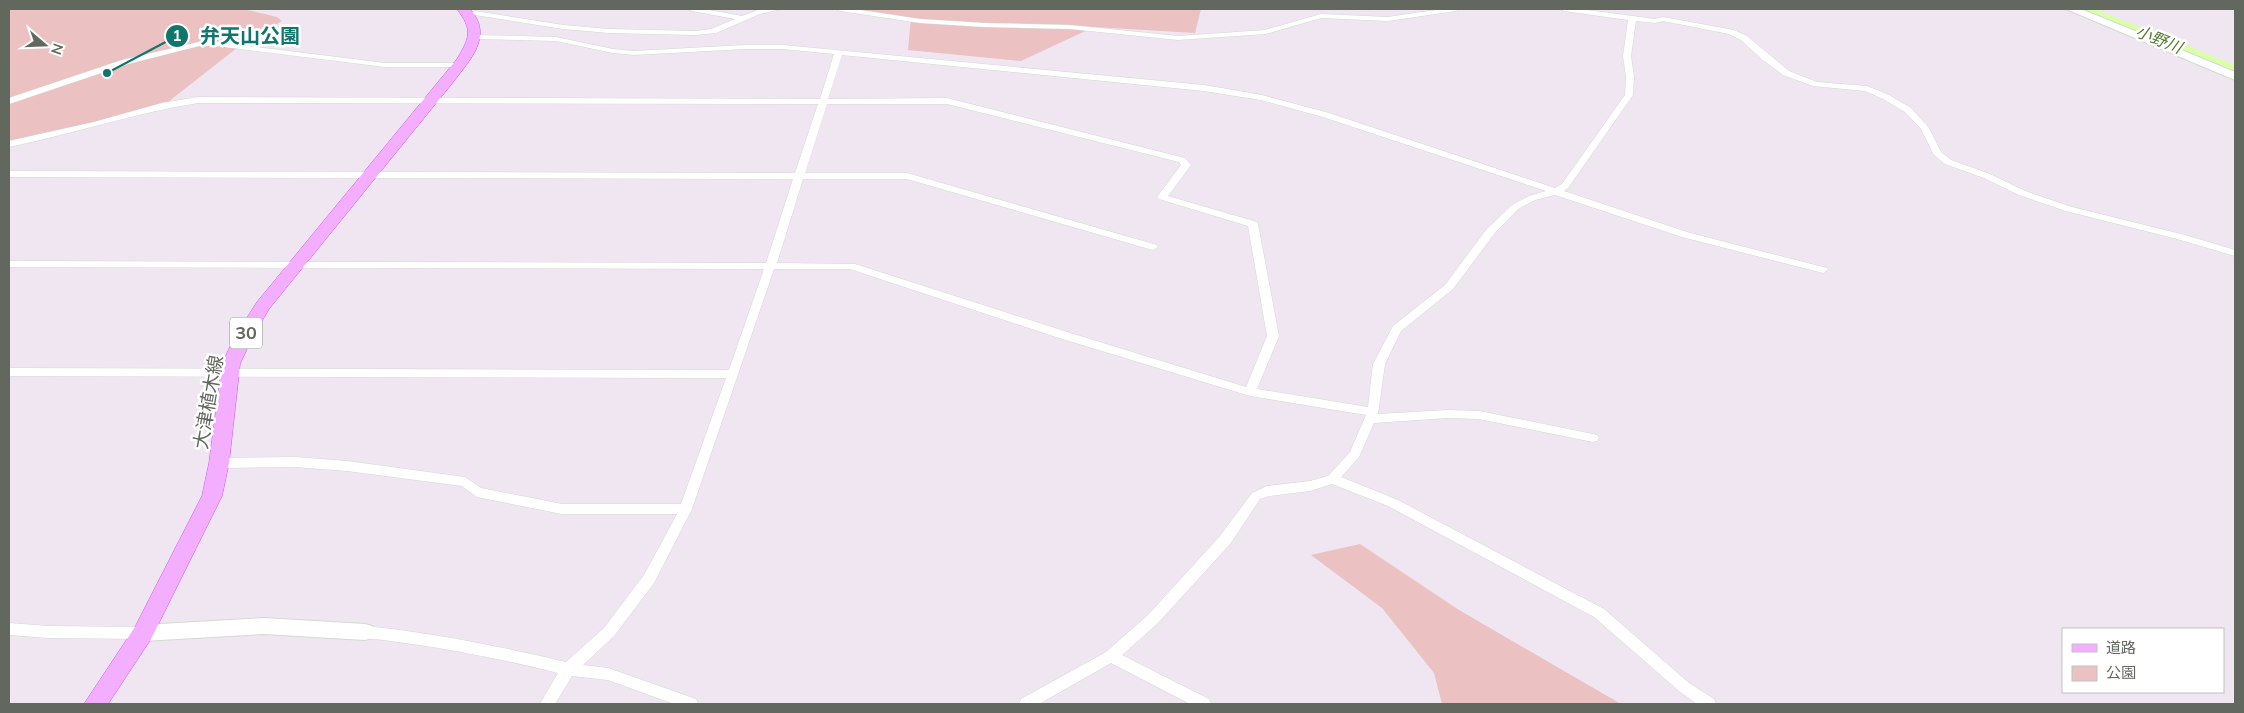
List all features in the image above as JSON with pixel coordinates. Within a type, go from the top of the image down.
[{"type":"main road","points":[[472,11],[474,37]]},
{"type":"main road","name":"大津植木線","points":[[95,704],[143,633],[212,496],[219,463],[231,364],[243,338],[263,306],[458,65],[470,48],[474,37]]},
{"type":"street","points":[[692,9],[742,18]]},
{"type":"street","points":[[472,11],[548,26],[608,31],[662,32],[713,31],[758,12],[778,9]]},
{"type":"street","points":[[840,9],[920,21],[1070,27],[1178,38],[1254,34],[1297,25],[1320,16],[1388,18],[1456,9]]},
{"type":"street","points":[[1564,9],[1655,21],[1663,20],[1731,32],[1744,38],[1780,68],[1802,79],[1816,84],[1867,89],[1886,97],[1908,110],[1925,128],[1938,153],[1948,162],[1988,176],[2022,193],[2069,209],[2181,237],[2235,253]]},
{"type":"street","points":[[1663,20],[1666,9]]},
{"type":"street","points":[[2072,9],[2235,76]]},
{"type":"street","points":[[1026,704],[1111,656],[1153,619],[1225,540],[1256,496],[1267,491],[1310,486],[1332,479],[1355,454],[1372,416],[1379,364],[1397,330],[1449,287],[1490,232],[1515,207],[1532,198],[1558,191],[1572,178],[1590,148],[1629,95],[1630,77],[1627,56],[1632,18]]},
{"type":"street","points":[[474,37],[556,39],[613,51],[634,53],[764,46],[1195,87],[1262,98],[1326,115],[1686,235],[1823,270]]},
{"type":"street","points":[[9,101],[125,62],[199,44],[217,44],[360,63],[458,65]]},
{"type":"street","points":[[547,704],[568,669],[609,632],[634,600],[649,579],[686,510],[770,267],[839,52]]},
{"type":"street","points":[[9,144],[96,124],[162,106],[198,100],[957,102],[1182,160],[1186,164],[1162,197],[1253,224],[1273,336],[1250,392]]},
{"type":"street","points":[[9,174],[907,176],[1153,246]]},
{"type":"street","points":[[9,264],[298,263],[851,266],[1060,334],[1250,392],[1372,416],[1479,415],[1593,438]]},
{"type":"street","points":[[9,372],[734,374]]},
{"type":"street","points":[[219,463],[295,462],[347,466],[465,482],[477,492],[562,509],[686,510]]},
{"type":"street","points":[[1332,479],[1393,503],[1599,613],[1684,687],[1709,704]]},
{"type":"street","points":[[9,628],[48,632],[143,633],[264,626],[365,632],[412,637],[494,651],[568,669],[608,674],[692,704]]},
{"type":"street","points":[[1111,656],[1199,703]]},
{"type":"green space","points":[[9,9],[243,9],[277,17],[282,21],[242,44],[168,102],[95,122],[9,142]]},
{"type":"green space","points":[[850,9],[1201,9],[1195,33],[1094,27],[1021,61],[908,50],[911,18]]},
{"type":"green space","points":[[1360,544],[1459,610],[1621,704],[1442,704],[1434,673],[1382,608],[1311,555]]},
{"type":"waterway","name":"小野川","points":[[2083,9],[2235,70]]},
{"type":"place","name":"弁天山公園","points":[[107,73]]}]
